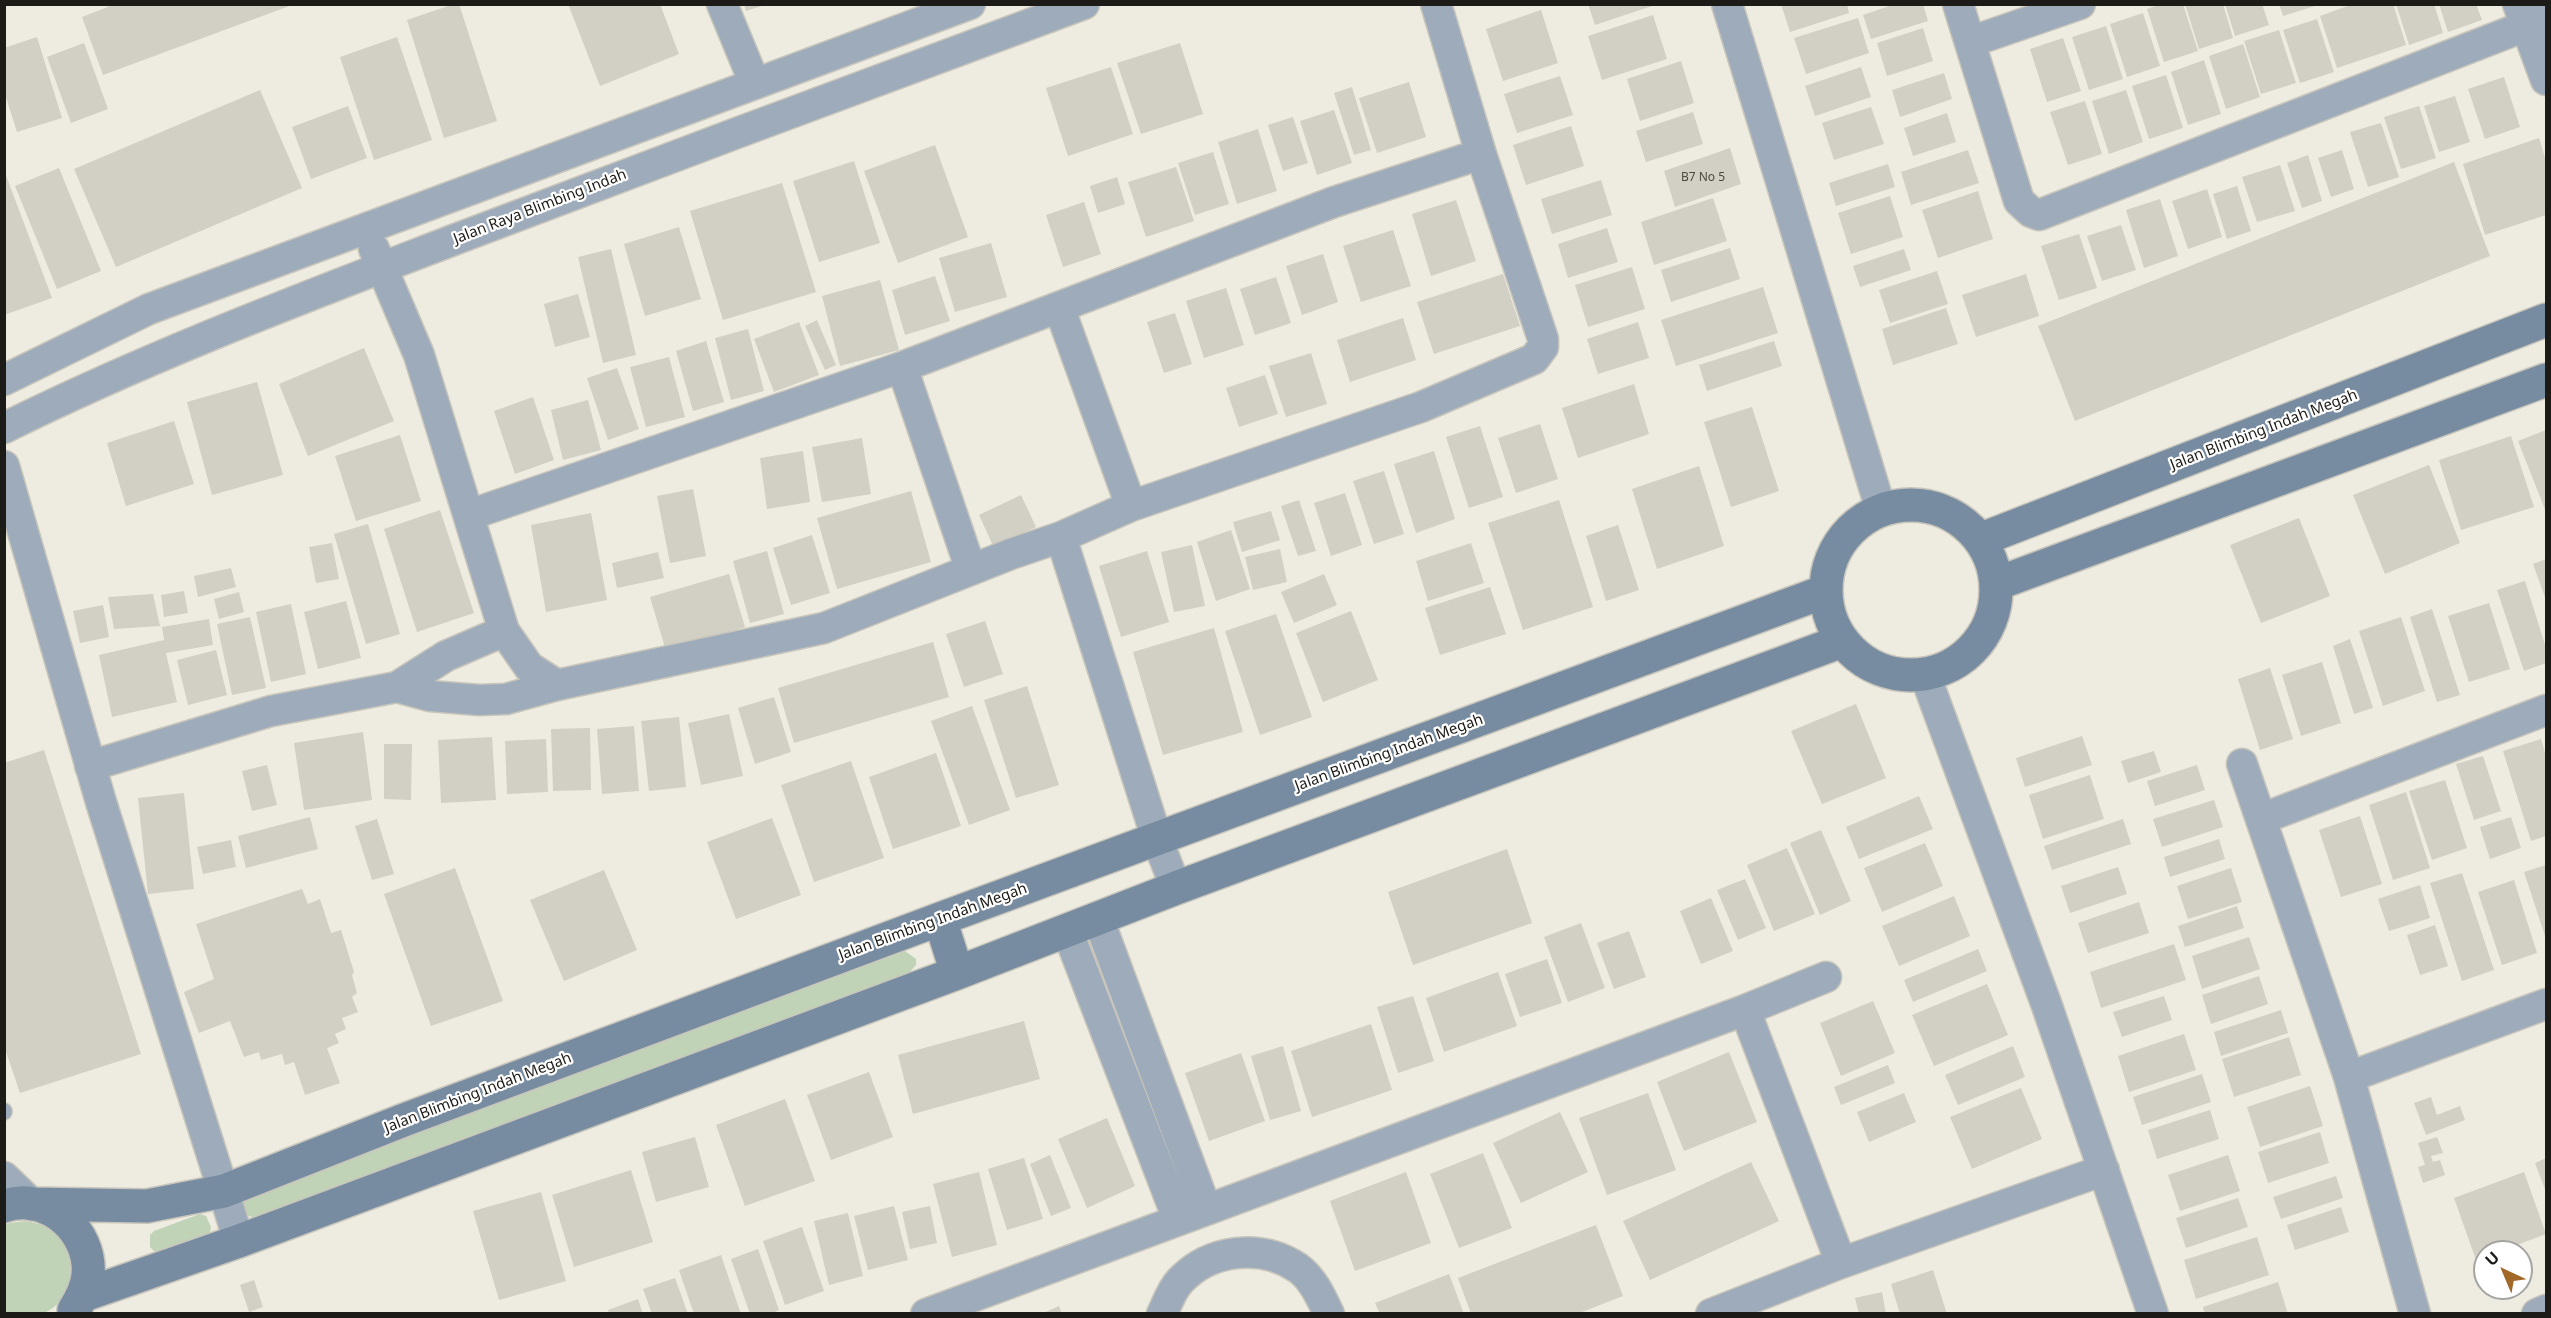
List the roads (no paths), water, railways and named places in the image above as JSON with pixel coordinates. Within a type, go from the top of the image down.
[{"type":"street","points":[[722,4],[755,84]]},
{"type":"street","points":[[4,380],[149,309],[970,4]]},
{"type":"street","name":"Jalan Raya Blimbing Indah","points":[[4,428],[212,333],[713,140],[1084,4]]},
{"type":"street","points":[[397,687],[430,696],[479,700],[506,699],[557,685],[824,628],[1061,537],[1131,506],[1421,407],[1534,359],[1542,348],[1543,339],[1482,154],[1436,4]]},
{"type":"street","points":[[1727,4],[1881,510]]},
{"type":"street","points":[[1958,4],[2019,201],[2031,213],[2039,215],[2530,16],[2547,80]]},
{"type":"street","points":[[1970,42],[2080,4]]},
{"type":"street","points":[[469,514],[903,367],[1334,202],[1482,154]]},
{"type":"street","points":[[365,227],[419,355],[504,631],[529,667],[557,685]]},
{"type":"street","points":[[1059,307],[1131,506]]},
{"type":"street","name":"Jalan Blimbing Indah Megah","points":[[1982,539],[2547,320]]},
{"type":"street","points":[[903,367],[971,570]]},
{"type":"street","points":[[1996,584],[2547,380]]},
{"type":"street","points":[[4,466],[90,766],[239,1241]]},
{"type":"street","points":[[1908,504],[1936,507],[1961,520],[1982,539],[1994,565],[1997,593],[1991,621],[1976,647],[1953,665],[1925,675],[1902,676],[1878,670],[1858,658],[1842,641],[1831,622],[1826,578],[1832,556],[1844,536],[1861,520],[1881,510],[1908,504]]},
{"type":"street","points":[[1061,537],[1157,840],[1176,888]]},
{"type":"street","name":"Jalan Blimbing Indah Megah","points":[[18,1205],[147,1206],[224,1191],[404,1120],[940,919],[1826,591]]},
{"type":"street","points":[[90,766],[271,711],[397,687],[446,656],[504,631]]},
{"type":"street","points":[[77,1304],[239,1241],[957,973],[1176,888],[1842,641]]},
{"type":"street","points":[[1925,675],[2047,1006],[2153,1314]]},
{"type":"street","points":[[2261,819],[2547,710]]},
{"type":"street","points":[[2242,764],[2349,1077],[2415,1314]]},
{"type":"street","points":[[1098,918],[1192,1214]]},
{"type":"street","points":[[940,919],[957,973]]},
{"type":"street","points":[[1067,930],[1211,1258]]},
{"type":"street","points":[[926,1314],[1745,1010],[1826,977]]},
{"type":"street","points":[[2349,1077],[2547,1004]]},
{"type":"street","points":[[1745,1010],[1841,1263]]},
{"type":"street","points":[[1711,1314],[1841,1263],[2104,1170]]},
{"type":"street","points":[[4,1177],[18,1205],[51,1209],[68,1221],[80,1237],[87,1256],[88,1276],[77,1304]]},
{"type":"street","points":[[1161,1314],[1179,1282],[1211,1258],[1241,1252],[1271,1255],[1298,1269],[1319,1291],[1329,1314]]},
{"type":"street","points":[[2537,1314],[2547,1310]]}]
